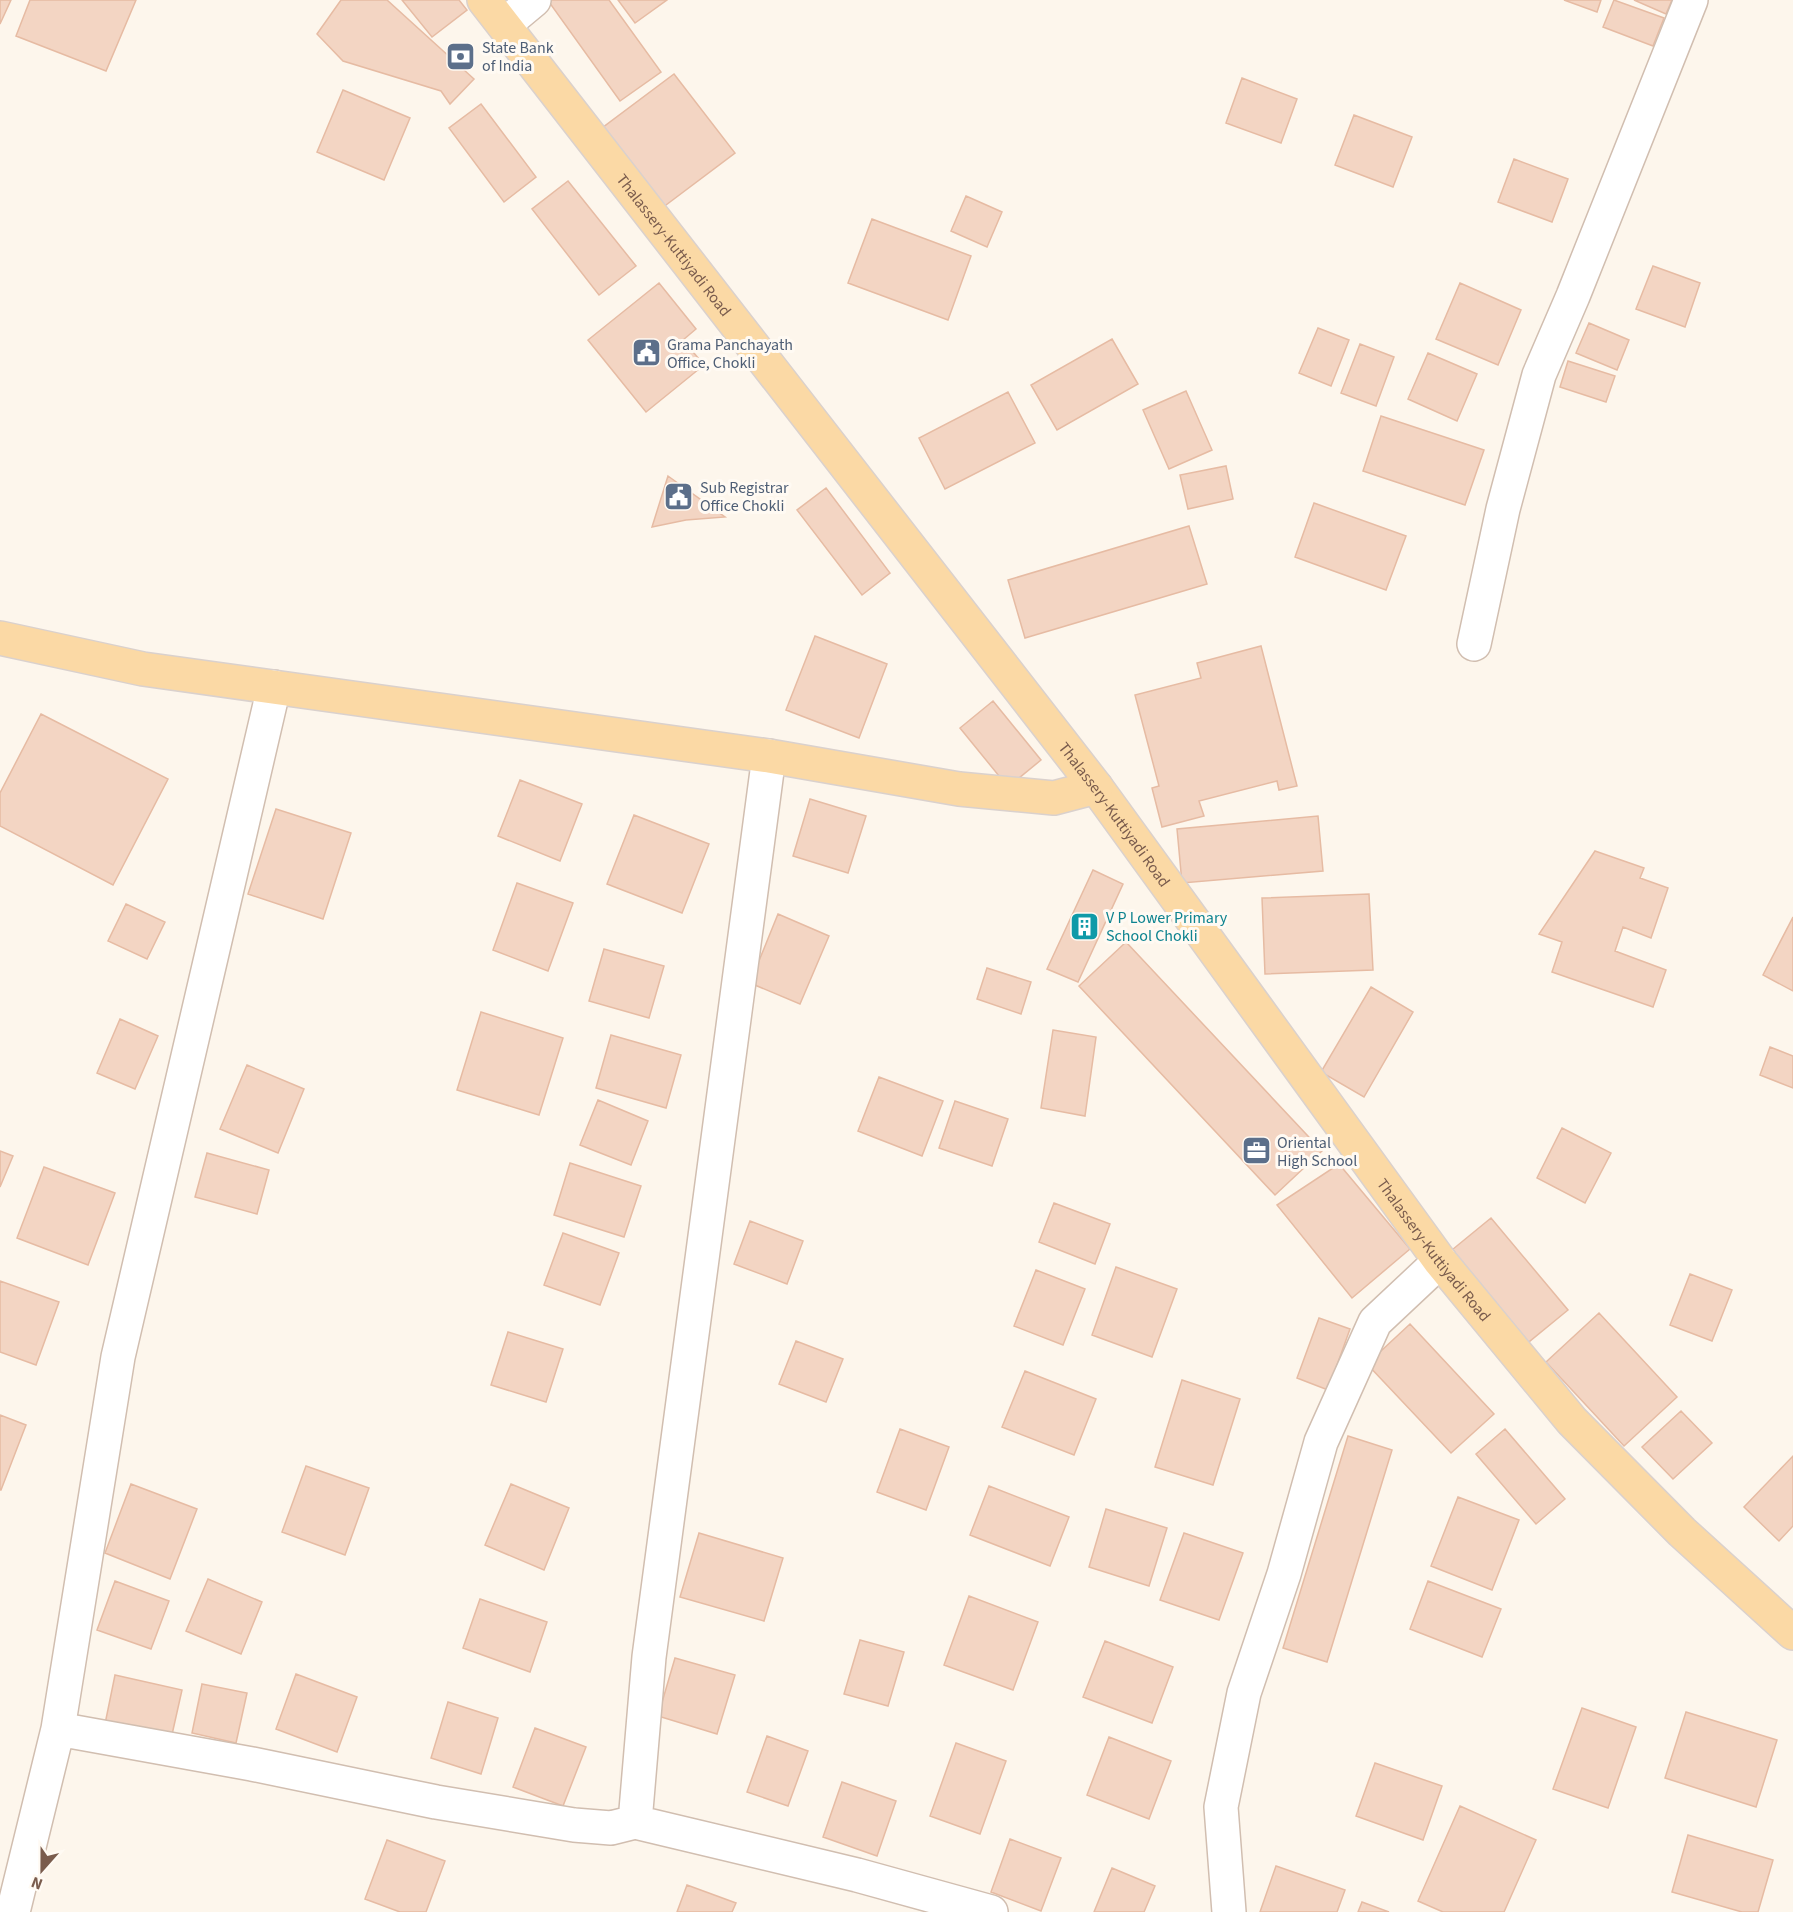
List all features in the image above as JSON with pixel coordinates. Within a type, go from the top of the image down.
[{"type":"main road","name":"Thalassery-Kuttiyadi Road","points":[[484,0],[1096,787],[1440,1261],[1572,1421],[1682,1532],[1793,1633]]},
{"type":"main road","points":[[0,638],[143,669],[769,756],[959,789],[1054,798],[1096,787]]},
{"type":"street","points":[[504,26],[534,0]]},
{"type":"street","points":[[1474,644],[1503,509],[1539,375],[1573,296],[1691,0]]},
{"type":"street","points":[[13,1912],[58,1729],[118,1357],[274,687]]},
{"type":"street","points":[[636,1822],[649,1657],[769,756]]},
{"type":"street","points":[[1229,1912],[1221,1807],[1244,1693],[1284,1574],[1321,1442],[1375,1322],[1440,1261]]},
{"type":"street","points":[[58,1729],[252,1764],[436,1802],[574,1825],[611,1828],[636,1822],[856,1875],[991,1912]]},
{"type":"building","points":[[0,0],[11,0],[0,24]]},
{"type":"building","points":[[30,0],[136,0],[106,71],[16,36]]},
{"type":"building","points":[[341,0],[387,0],[474,79],[450,104],[441,91],[343,61],[317,34]]},
{"type":"building","points":[[402,0],[459,0],[467,10],[432,37]]},
{"type":"building","points":[[552,0],[609,0],[661,72],[620,101],[549,2]]},
{"type":"building","points":[[618,0],[667,0],[635,23]]},
{"type":"building","points":[[1564,0],[1601,0],[1597,12]]},
{"type":"building","points":[[1614,0],[1664,18],[1653,46],[1603,27]]},
{"type":"building","points":[[1634,0],[1672,0],[1666,14]]},
{"type":"building","points":[[674,74],[735,153],[658,211],[598,131]]},
{"type":"building","points":[[1242,78],[1297,99],[1281,143],[1226,123]]},
{"type":"building","points":[[343,90],[410,118],[384,180],[317,152]]},
{"type":"building","points":[[481,104],[536,177],[504,202],[449,128]]},
{"type":"building","points":[[1354,115],[1412,137],[1393,187],[1335,165]]},
{"type":"building","points":[[1514,159],[1568,179],[1552,222],[1498,202]]},
{"type":"building","points":[[568,181],[636,266],[599,295],[532,209]]},
{"type":"building","points":[[966,196],[1002,212],[987,247],[951,231]]},
{"type":"building","points":[[872,219],[971,256],[948,320],[848,283]]},
{"type":"building","points":[[1653,266],[1700,283],[1685,327],[1636,309]]},
{"type":"building","name":"Grama Panchayath Office, Chokli","points":[[659,283],[696,329],[683,340],[704,365],[646,412],[588,340]]},
{"type":"building","points":[[1460,283],[1521,310],[1498,365],[1436,339]]},
{"type":"building","points":[[1589,323],[1629,340],[1617,370],[1576,353]]},
{"type":"building","points":[[1318,328],[1349,340],[1331,386],[1299,373]]},
{"type":"building","points":[[1112,339],[1138,384],[1057,430],[1031,385]]},
{"type":"building","points":[[1360,344],[1394,357],[1376,406],[1341,393]]},
{"type":"building","points":[[1428,353],[1477,374],[1457,421],[1408,399]]},
{"type":"building","points":[[1568,361],[1615,376],[1606,402],[1560,387]]},
{"type":"building","points":[[1186,391],[1212,450],[1169,469],[1143,410]]},
{"type":"building","points":[[1008,392],[1035,443],[945,489],[919,438]]},
{"type":"building","points":[[1381,416],[1484,450],[1465,505],[1363,471]]},
{"type":"building","points":[[1226,466],[1233,499],[1188,509],[1180,475]]},
{"type":"building","name":"Sub Registrar Office Chokli","points":[[668,476],[725,517],[686,520],[652,527]]},
{"type":"building","points":[[826,488],[890,573],[862,595],[797,510]]},
{"type":"building","points":[[1314,503],[1406,536],[1386,590],[1295,557]]},
{"type":"building","points":[[1189,526],[1207,584],[1025,638],[1008,580]]},
{"type":"building","points":[[815,636],[887,664],[859,738],[786,710]]},
{"type":"building","points":[[1261,646],[1297,786],[1279,790],[1277,781],[1199,801],[1204,816],[1162,827],[1152,788],[1159,786],[1135,695],[1201,678],[1197,663]]},
{"type":"building","points":[[993,701],[1041,760],[1008,787],[960,728]]},
{"type":"building","points":[[41,714],[168,779],[113,885],[0,826],[0,793]]},
{"type":"building","points":[[520,780],[582,804],[560,861],[498,836]]},
{"type":"building","points":[[810,799],[866,816],[848,873],[793,856]]},
{"type":"building","points":[[276,809],[351,833],[323,919],[248,894]]},
{"type":"building","points":[[634,815],[709,844],[682,913],[607,884]]},
{"type":"building","points":[[1318,816],[1323,871],[1182,883],[1177,829]]},
{"type":"building","points":[[1595,851],[1644,868],[1640,878],[1668,888],[1651,938],[1623,927],[1615,951],[1666,970],[1653,1007],[1552,972],[1562,942],[1539,934]]},
{"type":"building","name":"V P Lower Primary School Chokli","points":[[1093,870],[1123,884],[1078,982],[1047,969]]},
{"type":"building","points":[[517,883],[573,903],[548,971],[493,950]]},
{"type":"building","points":[[1369,894],[1373,970],[1265,974],[1262,898]]},
{"type":"building","points":[[126,904],[165,922],[147,959],[108,941]]},
{"type":"building","points":[[778,914],[829,936],[800,1004],[750,983]]},
{"type":"building","points":[[1793,917],[1793,991],[1763,975]]},
{"type":"building","points":[[1126,942],[1322,1151],[1275,1195],[1079,986]]},
{"type":"building","points":[[604,949],[664,966],[649,1018],[589,1001]]},
{"type":"building","points":[[987,968],[1031,982],[1021,1014],[977,999]]},
{"type":"building","points":[[1371,987],[1413,1012],[1364,1097],[1321,1072]]},
{"type":"building","points":[[481,1012],[563,1038],[539,1115],[457,1090]]},
{"type":"building","points":[[120,1019],[158,1036],[135,1089],[97,1073]]},
{"type":"building","points":[[1053,1030],[1096,1037],[1085,1116],[1041,1108]]},
{"type":"building","points":[[611,1035],[681,1055],[666,1108],[596,1088]]},
{"type":"building","points":[[1770,1047],[1793,1056],[1793,1088],[1760,1075]]},
{"type":"building","points":[[247,1065],[304,1089],[278,1153],[220,1129]]},
{"type":"building","points":[[879,1077],[943,1101],[922,1156],[858,1131]]},
{"type":"building","points":[[598,1100],[648,1121],[631,1165],[580,1145]]},
{"type":"building","points":[[955,1101],[1008,1119],[992,1166],[939,1148]]},
{"type":"building","points":[[1562,1128],[1611,1153],[1585,1203],[1537,1178]]},
{"type":"building","points":[[0,1151],[13,1156],[0,1187]]},
{"type":"building","points":[[207,1153],[269,1170],[257,1214],[195,1197]]},
{"type":"building","points":[[570,1163],[641,1186],[624,1237],[554,1215]]},
{"type":"building","points":[[1339,1164],[1410,1249],[1352,1298],[1277,1205]]},
{"type":"building","points":[[44,1167],[115,1193],[88,1265],[17,1238]]},
{"type":"building","points":[[1054,1203],[1110,1224],[1095,1264],[1039,1242]]},
{"type":"building","points":[[1491,1218],[1568,1310],[1524,1346],[1447,1254]]},
{"type":"building","points":[[750,1221],[803,1241],[787,1284],[734,1264]]},
{"type":"building","points":[[563,1233],[619,1253],[600,1305],[544,1285]]},
{"type":"building","points":[[1116,1267],[1177,1289],[1152,1357],[1092,1335]]},
{"type":"building","points":[[1036,1270],[1085,1289],[1063,1345],[1014,1326]]},
{"type":"building","points":[[1690,1274],[1732,1290],[1712,1341],[1670,1325]]},
{"type":"building","points":[[0,1281],[59,1302],[36,1365],[0,1352]]},
{"type":"building","points":[[1599,1313],[1677,1397],[1624,1446],[1546,1362]]},
{"type":"building","points":[[1319,1318],[1350,1329],[1328,1390],[1297,1378]]},
{"type":"building","points":[[1410,1324],[1494,1414],[1451,1453],[1367,1364]]},
{"type":"building","points":[[508,1332],[563,1349],[546,1402],[491,1385]]},
{"type":"building","points":[[796,1341],[843,1359],[826,1402],[779,1384]]},
{"type":"building","points":[[1025,1371],[1096,1399],[1074,1455],[1002,1427]]},
{"type":"building","points":[[1182,1380],[1240,1399],[1213,1485],[1155,1467]]},
{"type":"building","points":[[1681,1411],[1712,1443],[1673,1479],[1642,1447]]},
{"type":"building","points":[[0,1415],[26,1425],[1,1490],[0,1490]]},
{"type":"building","points":[[900,1429],[949,1447],[926,1510],[877,1492]]},
{"type":"building","points":[[1505,1429],[1565,1499],[1536,1524],[1476,1454]]},
{"type":"building","points":[[1348,1436],[1392,1450],[1327,1662],[1283,1648]]},
{"type":"building","points":[[1793,1456],[1793,1526],[1779,1541],[1744,1507]]},
{"type":"building","points":[[306,1466],[369,1488],[345,1555],[282,1532]]},
{"type":"building","points":[[131,1484],[197,1509],[170,1579],[105,1553]]},
{"type":"building","points":[[511,1484],[569,1508],[544,1570],[485,1545]]},
{"type":"building","points":[[989,1486],[1069,1517],[1050,1566],[970,1535]]},
{"type":"building","points":[[1458,1497],[1519,1520],[1492,1590],[1431,1566]]},
{"type":"building","points":[[1106,1509],[1167,1528],[1149,1586],[1089,1567]]},
{"type":"building","points":[[699,1533],[783,1558],[764,1621],[680,1597]]},
{"type":"building","points":[[1184,1533],[1243,1553],[1219,1620],[1160,1600]]},
{"type":"building","points":[[208,1579],[262,1602],[241,1654],[186,1631]]},
{"type":"building","points":[[115,1581],[169,1601],[151,1649],[97,1630]]},
{"type":"building","points":[[1428,1581],[1501,1609],[1482,1657],[1410,1629]]},
{"type":"building","points":[[969,1596],[1038,1622],[1013,1690],[944,1665]]},
{"type":"building","points":[[480,1599],[547,1622],[530,1672],[463,1648]]},
{"type":"building","points":[[860,1640],[904,1652],[888,1706],[844,1694]]},
{"type":"building","points":[[1105,1641],[1173,1667],[1152,1723],[1083,1697]]},
{"type":"building","points":[[675,1658],[735,1675],[717,1734],[658,1716]]},
{"type":"building","points":[[296,1674],[357,1697],[337,1752],[276,1729]]},
{"type":"building","points":[[115,1675],[182,1690],[171,1739],[105,1724]]},
{"type":"building","points":[[202,1684],[247,1693],[236,1743],[192,1733]]},
{"type":"building","points":[[448,1702],[498,1718],[481,1774],[431,1758]]},
{"type":"building","points":[[1582,1708],[1636,1727],[1608,1808],[1553,1789]]},
{"type":"building","points":[[1686,1712],[1777,1740],[1756,1807],[1665,1778]]},
{"type":"building","points":[[535,1728],[586,1747],[563,1806],[513,1787]]},
{"type":"building","points":[[767,1736],[808,1751],[788,1806],[747,1792]]},
{"type":"building","points":[[1109,1737],[1171,1761],[1149,1819],[1087,1795]]},
{"type":"building","points":[[956,1743],[1006,1761],[980,1834],[930,1816]]},
{"type":"building","points":[[1375,1763],[1442,1786],[1423,1840],[1356,1816]]},
{"type":"building","points":[[842,1782],[896,1801],[877,1856],[823,1837]]},
{"type":"building","points":[[1460,1806],[1536,1840],[1504,1912],[1443,1912],[1418,1901]]},
{"type":"building","points":[[1688,1835],[1773,1860],[1758,1912],[1742,1912],[1672,1892]]},
{"type":"building","points":[[1010,1839],[1061,1858],[1041,1911],[991,1892]]},
{"type":"building","points":[[387,1840],[445,1861],[426,1912],[400,1912],[365,1899]]},
{"type":"building","points":[[1276,1866],[1345,1890],[1337,1912],[1260,1912]]},
{"type":"building","points":[[1112,1868],[1155,1886],[1144,1912],[1094,1912]]},
{"type":"building","points":[[687,1885],[736,1903],[732,1912],[677,1912]]},
{"type":"building","points":[[1362,1902],[1389,1912],[1358,1912]]},
{"type":"place","name":"State Bank of India","points":[[461,56]]},
{"type":"place","name":"Grama Panchayath Office, Chokli","points":[[646,353]]},
{"type":"place","name":"Sub Registrar Office Chokli","points":[[679,496]]},
{"type":"place","name":"V P Lower Primary School Chokli","points":[[1085,926]]},
{"type":"place","name":"Oriental High School","points":[[1256,1151]]}]
